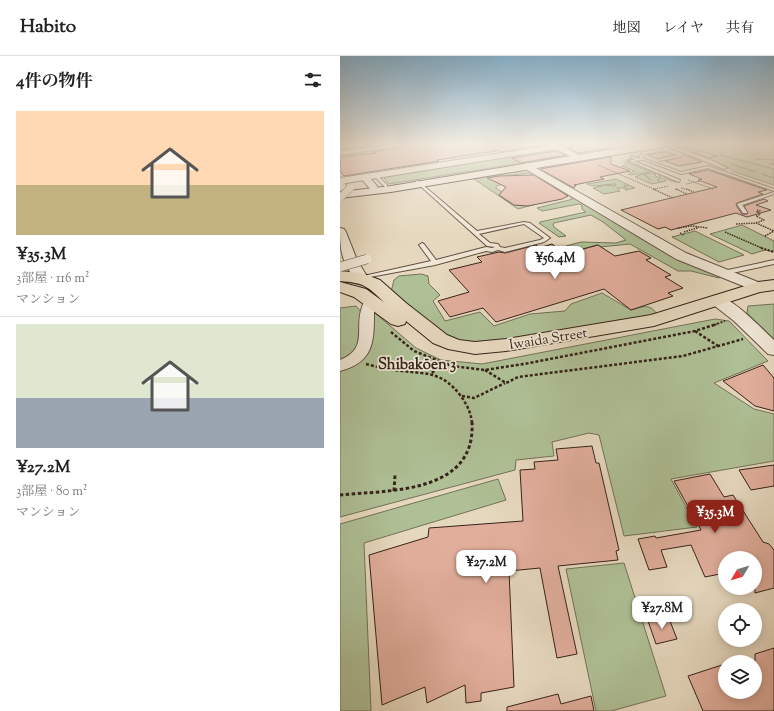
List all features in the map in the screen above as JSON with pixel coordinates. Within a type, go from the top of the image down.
[{"type":"main road","points":[[340,196],[471,175]]},
{"type":"main road","points":[[340,190],[419,183],[473,175]]},
{"type":"main road","points":[[340,272],[347,267],[345,264]]},
{"type":"main road","name":"Iwaida Street","points":[[340,276],[361,278],[374,283],[400,307],[440,339],[455,345],[476,348],[506,345],[728,308]]},
{"type":"main road","points":[[340,281],[361,278],[361,283],[381,308]]},
{"type":"main road","name":"Iwaida Street","points":[[340,287],[360,293],[418,338],[430,345],[462,355],[484,356],[522,351],[645,329],[728,308],[769,289]]},
{"type":"street","points":[[340,190],[343,188],[340,181],[375,175]]},
{"type":"street","points":[[542,175],[668,249],[692,261],[769,289]]},
{"type":"street","points":[[364,177],[374,188]]},
{"type":"street","points":[[340,196],[351,188]]},
{"type":"street","points":[[340,232],[345,264],[361,278]]},
{"type":"street","points":[[345,264],[366,260]]},
{"type":"street","points":[[340,366],[357,358],[364,351],[368,306],[381,308]]},
{"type":"street","points":[[728,308],[774,350]]},
{"type":"lane","points":[[375,175],[386,186]]},
{"type":"lane","points":[[664,175],[679,181]]},
{"type":"lane","points":[[685,175],[692,177]]},
{"type":"lane","points":[[730,175],[774,190]]},
{"type":"lane","points":[[742,175],[774,187]]},
{"type":"lane","points":[[419,183],[476,233],[488,247]]},
{"type":"lane","points":[[745,212],[739,204],[774,194]]},
{"type":"lane","points":[[361,278],[435,263],[496,245],[497,248],[505,250],[542,241],[547,238],[528,224],[524,223],[476,233]]},
{"type":"lane","points":[[422,245],[435,263]]},
{"type":"lane","points":[[723,273],[774,262]]},
{"type":"path","points":[[620,175],[673,198]]},
{"type":"path","points":[[764,175],[774,178]]},
{"type":"path","points":[[685,179],[713,190]]},
{"type":"path","points":[[694,182],[701,181]]},
{"type":"path","points":[[687,189],[694,192]]},
{"type":"path","points":[[736,224],[756,223],[764,220],[756,216],[762,214],[757,212],[760,211],[757,210]]},
{"type":"path","points":[[756,223],[774,231]]},
{"type":"path","points":[[690,224],[708,228]]},
{"type":"path","points":[[678,228],[696,226]]},
{"type":"path","points":[[684,232],[697,228],[696,226]]},
{"type":"path","points":[[765,236],[774,231]]},
{"type":"path","points":[[725,232],[768,251],[774,252]]},
{"type":"path","points":[[680,233],[684,235]]},
{"type":"path","points":[[432,373],[443,362],[452,366],[485,370],[524,364],[695,331],[728,308]]},
{"type":"path","points":[[695,331],[718,346]]},
{"type":"path","points":[[461,396],[474,398],[518,377],[682,356],[750,337]]},
{"type":"path","points":[[340,495],[394,491],[423,484],[443,477],[458,466],[466,454],[471,438],[472,422],[468,409],[461,396],[451,384],[432,373],[376,367],[365,364],[357,358]]},
{"type":"path","points":[[485,370],[506,383]]},
{"type":"path","points":[[394,491],[395,475]]},
{"type":"green space","points":[[382,175],[385,175],[449,175],[389,184]]},
{"type":"green space","points":[[499,175],[515,175],[494,177],[504,184],[496,186],[496,188],[503,193],[499,195],[520,206],[536,204],[518,209],[474,179]]},
{"type":"green space","points":[[532,175],[537,175],[722,276],[719,278],[691,271],[678,271],[630,244],[600,247],[597,245],[582,249],[574,249],[566,246],[581,242],[616,243],[626,240],[603,222],[591,215],[553,224],[554,227],[566,236],[559,237],[539,223],[586,212],[582,209],[582,205],[579,204],[542,211],[537,208],[573,199],[568,195],[561,193],[552,185]]},
{"type":"green space","points":[[644,175],[651,180],[645,175],[655,175],[657,177],[661,177],[658,175],[661,175],[679,182],[658,179],[658,181],[666,181],[652,184],[635,177]]},
{"type":"green space","points":[[743,175],[774,175],[774,185]]},
{"type":"green space","points":[[616,179],[635,188],[625,190],[627,186],[624,185],[625,188],[617,188],[620,191],[604,194],[593,188],[606,185],[596,186],[587,184]]},
{"type":"green space","points":[[742,225],[774,241],[774,252],[765,250],[752,254],[710,234]]},
{"type":"green space","points":[[695,231],[744,255],[719,262],[672,237]]},
{"type":"green space","points":[[421,274],[428,276],[429,284],[440,295],[433,301],[445,321],[480,312],[494,326],[530,314],[565,311],[571,304],[602,293],[631,310],[649,307],[658,316],[493,343],[450,340],[391,292],[394,280],[399,276]]},
{"type":"green space","points":[[774,304],[774,339],[747,313],[748,306]]},
{"type":"green space","points":[[356,306],[361,312],[368,307],[416,348],[441,360],[482,364],[715,319],[729,321],[768,361],[714,383],[754,409],[774,414],[774,461],[671,479],[697,527],[624,536],[599,435],[589,433],[552,442],[554,456],[516,460],[515,470],[340,517],[340,366],[343,359],[340,357],[340,308]]},
{"type":"green space","points":[[498,479],[506,500],[364,543],[371,711],[340,711],[340,524]]},
{"type":"green space","points":[[624,563],[666,696],[611,711],[596,711],[566,569]]},
{"type":"building","points":[[534,175],[568,196],[562,199],[528,206],[514,205],[499,195],[506,187],[487,178],[499,176]]},
{"type":"building","points":[[550,175],[612,175],[600,177],[604,179],[574,185],[576,185],[574,188]]},
{"type":"building","points":[[690,175],[721,175],[767,190],[758,192],[763,194],[737,203],[736,205],[742,214],[747,214],[748,213],[744,206],[764,199],[768,201],[756,205],[771,210],[747,217],[736,213],[671,230],[665,227],[658,229],[621,210],[717,187],[698,180],[702,179]]},
{"type":"building","points":[[552,244],[565,254],[598,245],[615,256],[639,251],[651,258],[646,260],[671,275],[665,277],[683,288],[668,293],[673,296],[631,310],[604,289],[496,322],[483,308],[450,317],[438,301],[469,292],[449,270],[482,262],[477,257],[499,252],[505,253],[536,245],[539,248]]},
{"type":"building","points":[[763,365],[774,378],[774,411],[755,406],[723,381]]},
{"type":"building","points":[[592,446],[596,463],[599,463],[619,550],[616,551],[618,560],[558,566],[577,654],[557,658],[540,568],[509,571],[514,687],[481,693],[481,701],[466,703],[465,685],[427,703],[425,687],[382,705],[369,555],[428,537],[429,528],[523,521],[520,470],[535,469],[534,462],[558,460],[556,449]]},
{"type":"building","points":[[774,465],[774,486],[751,490],[739,470]]},
{"type":"building","points":[[710,474],[724,497],[733,495],[763,542],[769,544],[774,550],[774,588],[762,591],[762,551],[718,551],[718,574],[705,577],[691,545],[661,550],[667,567],[649,570],[638,539],[655,536],[656,538],[701,530],[674,481]]},
{"type":"building","points":[[668,616],[677,639],[656,644],[648,621]]},
{"type":"building","points":[[774,648],[774,711],[703,711],[688,676],[718,666],[718,699],[762,699],[762,655],[755,654]]},
{"type":"building","points":[[558,694],[561,704],[591,696],[594,711],[507,711],[507,707]]},
{"type":"district","name":"Shibakōen 3","points":[[417,364]]}]
